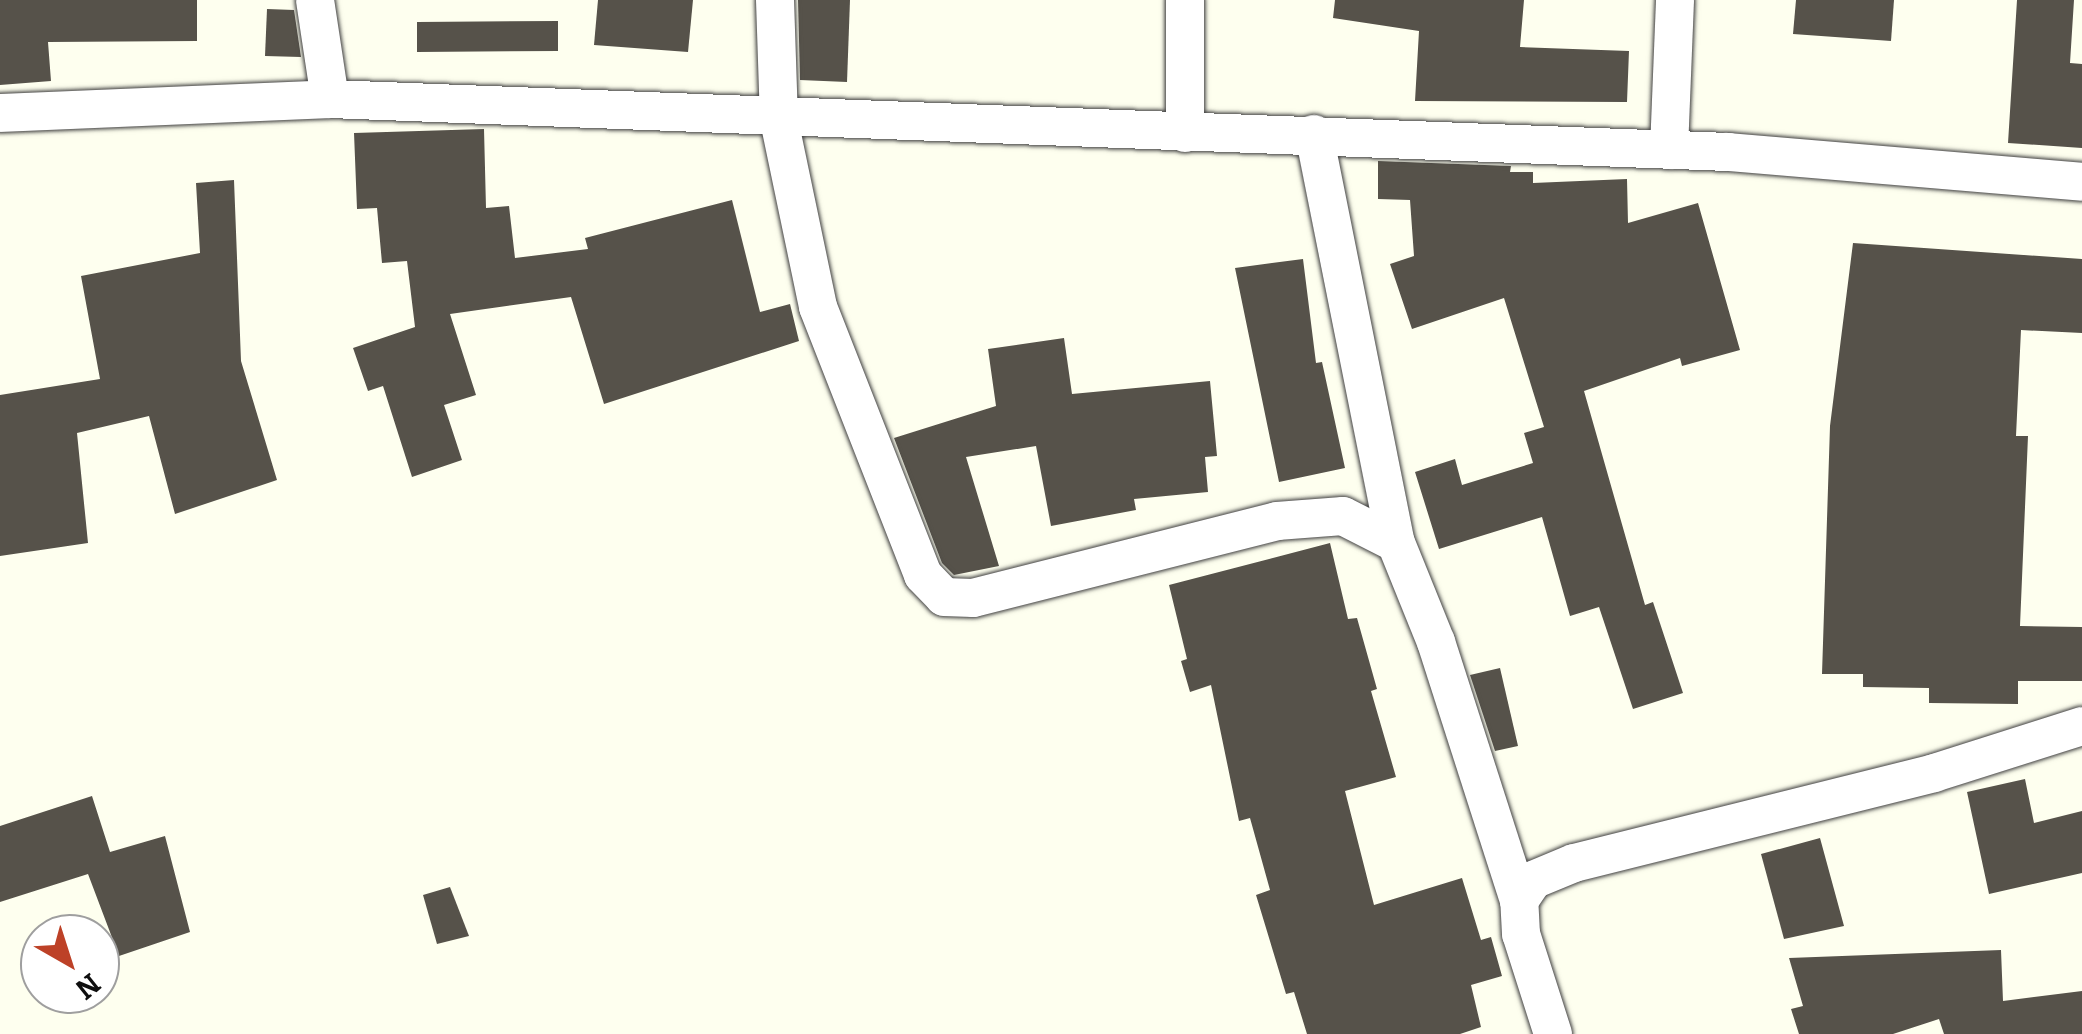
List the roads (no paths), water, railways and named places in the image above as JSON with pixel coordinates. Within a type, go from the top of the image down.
[{"type":"street","points":[[315,0],[330,99]]},
{"type":"street","points":[[775,0],[779,120],[818,307],[923,575],[944,597],[972,598],[1042,584],[1276,521],[1342,516],[1396,543]]},
{"type":"street","points":[[1185,0],[1185,134]]},
{"type":"street","points":[[1669,150],[1675,0]]},
{"type":"street","points":[[0,112],[330,99],[779,120],[1185,134],[1314,134],[1669,150],[2082,182]]},
{"type":"street","points":[[1314,134],[1396,543],[1436,642],[1519,901],[1522,934],[1553,1034]]},
{"type":"street","points":[[1519,901],[1534,880],[1574,863],[1934,773],[2082,726]]}]
